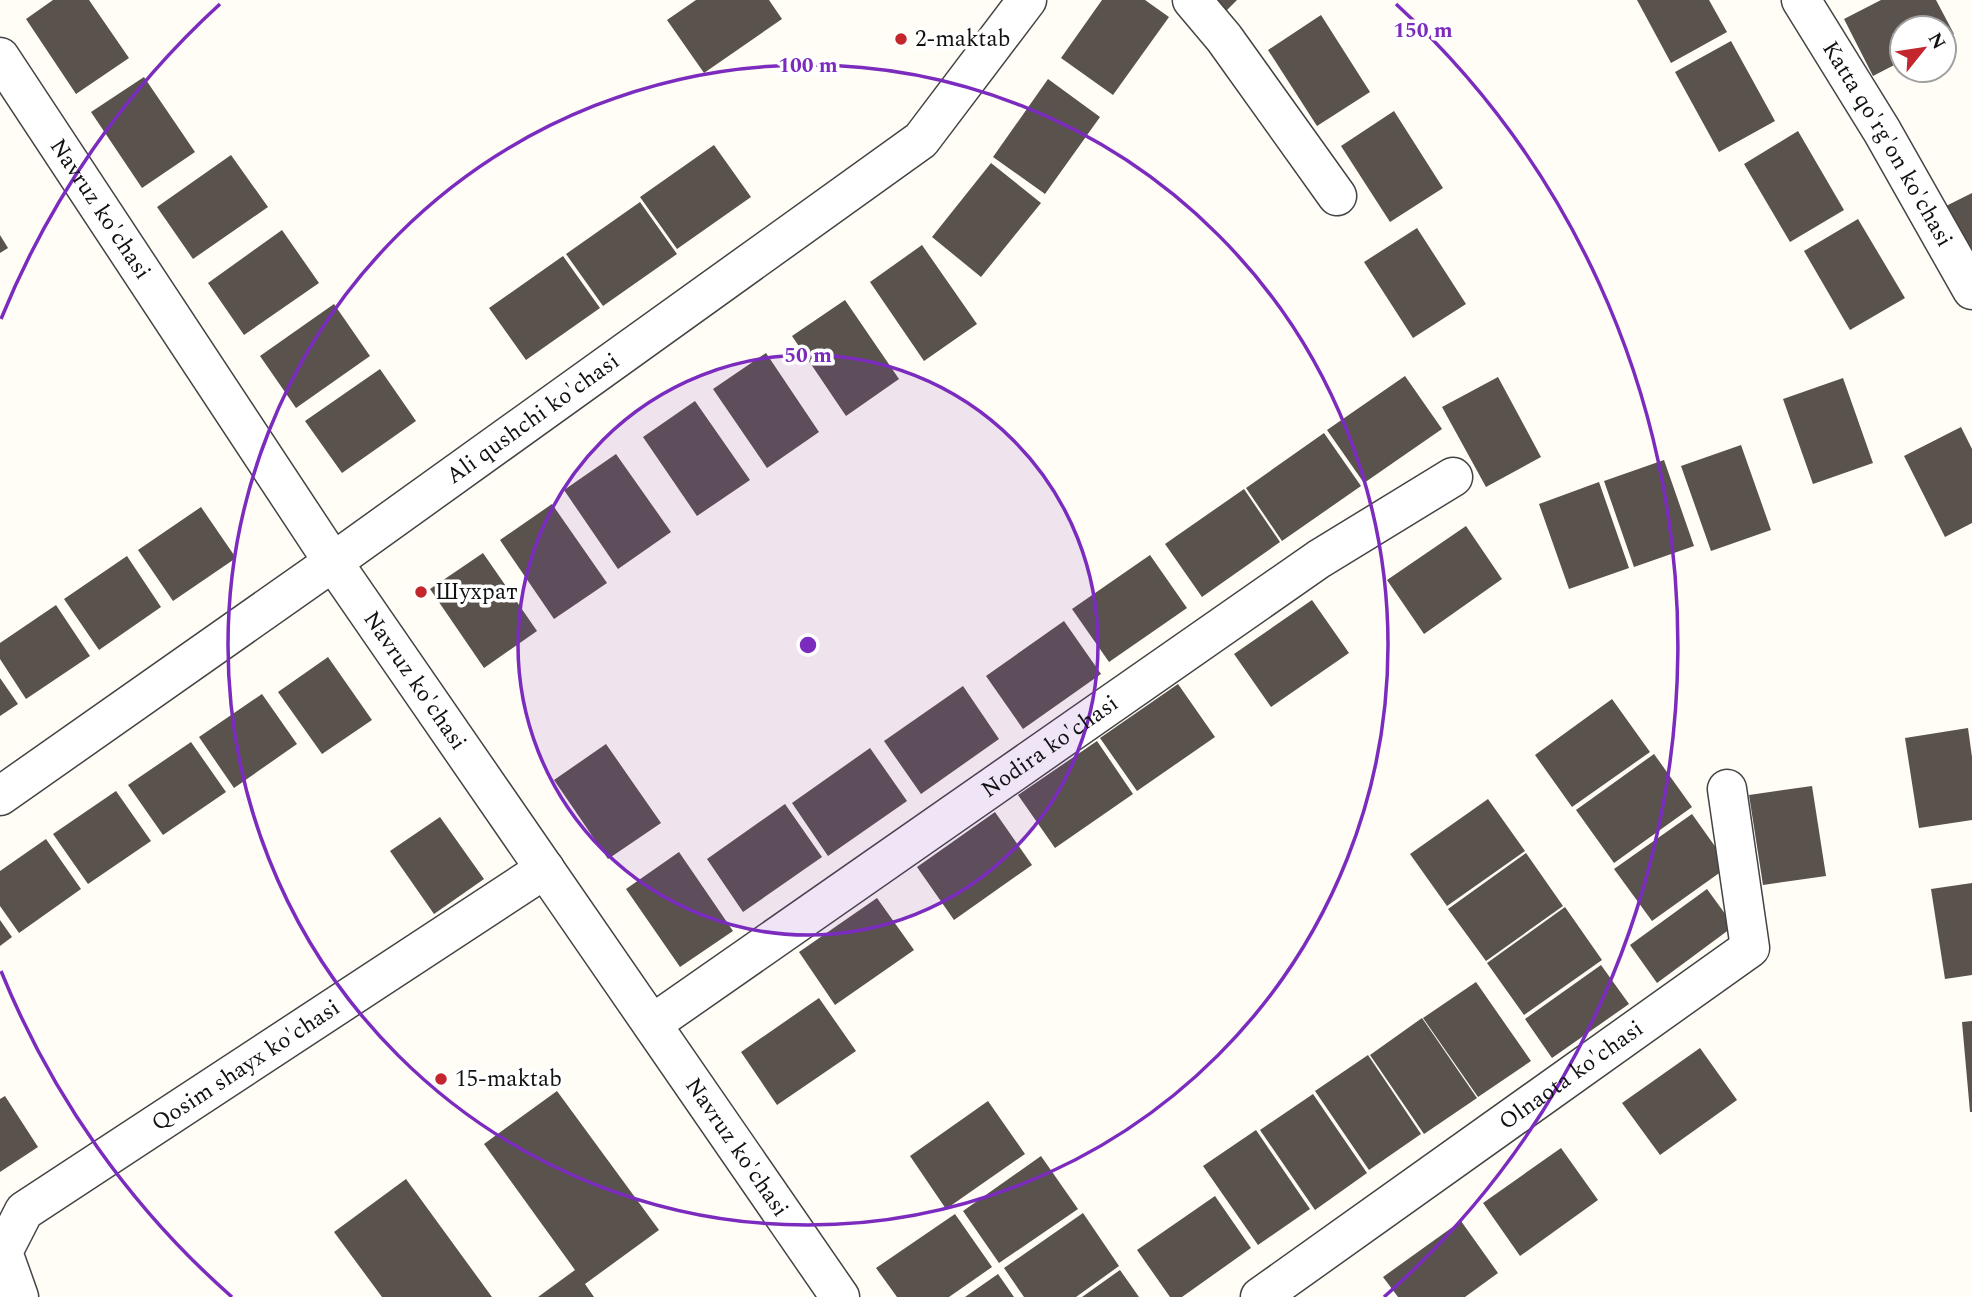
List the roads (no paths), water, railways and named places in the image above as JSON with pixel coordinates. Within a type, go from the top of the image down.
[{"type":"street","name":"Ali qushchi ko'chasi","points":[[0,796],[333,562],[921,140],[1027,0]]},
{"type":"street","points":[[1192,0],[1224,38],[1337,196]]},
{"type":"street","name":"Katta qo'rg'on ko'chasi","points":[[1801,0],[1882,131],[1972,290]]},
{"type":"street","name":"Navruz ko'chasi","points":[[2,64],[333,562],[840,1297]]},
{"type":"street","name":"Nodira ko'chasi","points":[[652,1024],[1319,559],[1453,477]]},
{"type":"street","name":"Olnaota ko'chasi","points":[[1260,1297],[1750,948],[1727,789]]},
{"type":"street","name":"Qosim shayx ko'chasi","points":[[19,1297],[3,1252],[24,1211],[545,869]]},
{"type":"place","name":"2-maktab","points":[[901,39]]},
{"type":"place","name":"Шухрат","points":[[421,592]]},
{"type":"place","name":"15-maktab","points":[[441,1079]]}]
